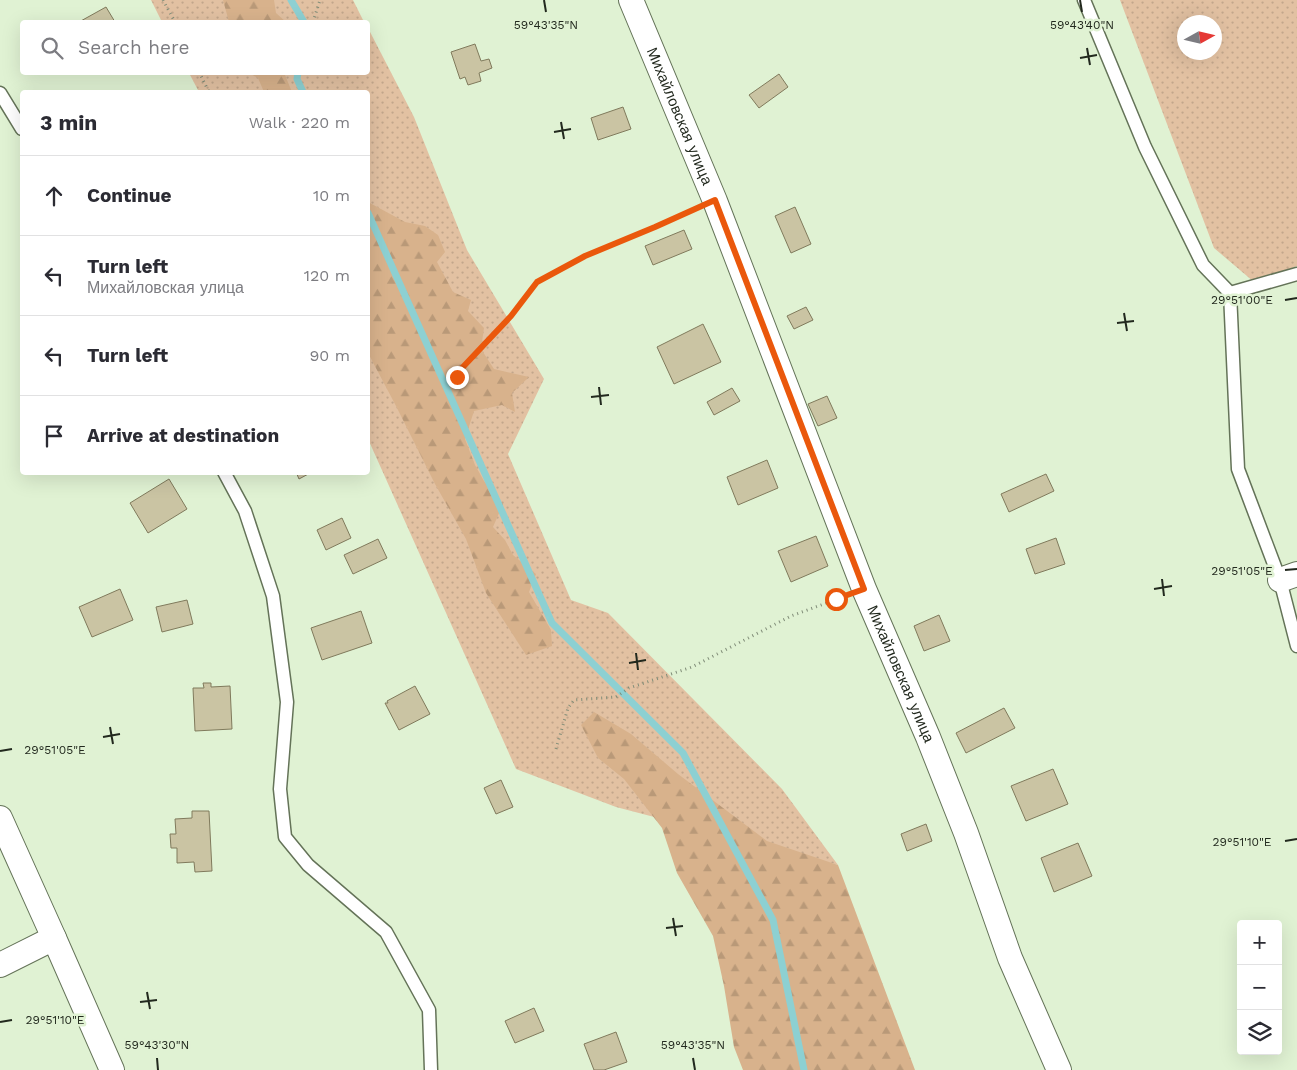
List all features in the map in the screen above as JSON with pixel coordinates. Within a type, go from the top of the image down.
[{"type":"street","name":"Михайловская улица","points":[[631,0],[715,200],[864,589],[928,737],[966,833],[1010,958],[1059,1070]]},
{"type":"street","points":[[0,818],[112,1070]]},
{"type":"street","points":[[0,965],[54,938]]},
{"type":"lane","points":[[1084,0],[1145,147],[1203,265],[1230,293],[1238,469],[1289,577],[1297,646]]},
{"type":"lane","points":[[0,93],[20,126]]},
{"type":"lane","points":[[1230,293],[1297,274]]},
{"type":"lane","points":[[226,475],[245,512],[273,596],[287,702],[280,789],[285,837],[308,865],[386,932],[429,1010],[430,1070]]},
{"type":"path","points":[[163,0],[173,20]]},
{"type":"path","points":[[314,20],[320,0]]},
{"type":"path","points":[[201,75],[208,90]]},
{"type":"path","points":[[457,377],[462,368],[511,316],[537,282],[585,256],[715,200]]},
{"type":"path","points":[[556,750],[568,708],[574,700],[616,698],[629,688],[692,667],[791,616],[864,589]]},
{"type":"shaded area","points":[[151,0],[353,0],[363,20],[161,20]]},
{"type":"shaded area","points":[[1120,0],[1297,0],[1297,266],[1254,282],[1214,248]]},
{"type":"shaded area","points":[[370,32],[414,117],[467,250],[544,379],[508,454],[571,600],[608,613],[782,789],[838,865],[616,807],[516,769],[370,443],[370,90],[198,90],[190,75],[370,75]]},
{"type":"green space","points":[[223,0],[274,0],[276,13],[284,20],[228,20]]},
{"type":"green space","points":[[253,75],[285,75],[291,90],[263,90],[258,78]]},
{"type":"green space","points":[[370,203],[405,222],[425,226],[438,235],[445,252],[437,262],[453,292],[471,300],[468,311],[484,328],[481,349],[494,369],[529,377],[512,393],[515,412],[502,405],[474,411],[465,439],[475,465],[484,481],[503,504],[493,527],[505,540],[513,555],[536,574],[529,592],[551,630],[552,646],[526,655],[486,593],[466,539],[435,484],[370,357]]},
{"type":"green space","points":[[594,712],[631,734],[678,774],[767,841],[838,865],[915,1070],[743,1070],[734,1047],[724,986],[713,936],[677,873],[662,828],[624,779],[598,758],[581,725]]},
{"type":"building","points":[[106,7],[114,20],[83,20]]},
{"type":"building","points":[[475,44],[481,61],[489,59],[492,68],[479,73],[481,81],[468,85],[465,77],[460,79],[451,52]]},
{"type":"building","points":[[779,74],[788,87],[759,108],[749,95]]},
{"type":"building","points":[[623,107],[631,129],[598,140],[591,118]]},
{"type":"building","points":[[795,207],[811,244],[791,253],[775,216]]},
{"type":"building","points":[[684,230],[692,249],[653,265],[645,246]]},
{"type":"building","points":[[806,307],[813,320],[794,329],[787,316]]},
{"type":"building","points":[[703,324],[721,362],[674,384],[657,347]]},
{"type":"building","points":[[732,388],[740,401],[714,415],[707,402]]},
{"type":"building","points":[[827,396],[837,418],[818,426],[808,404]]},
{"type":"building","points":[[767,460],[778,488],[738,505],[727,477]]},
{"type":"building","points":[[1046,474],[1054,491],[1009,512],[1001,494]]},
{"type":"building","points":[[297,475],[306,475],[299,479]]},
{"type":"building","points":[[169,479],[187,509],[148,533],[130,503]]},
{"type":"building","points":[[342,518],[351,538],[326,550],[317,530]]},
{"type":"building","points":[[816,536],[828,566],[791,582],[778,551]]},
{"type":"building","points":[[1056,538],[1065,564],[1035,574],[1026,549]]},
{"type":"building","points":[[378,539],[387,558],[353,574],[344,555]]},
{"type":"building","points":[[120,589],[133,620],[92,637],[79,607]]},
{"type":"building","points":[[187,600],[193,624],[162,632],[156,607]]},
{"type":"building","points":[[361,611],[372,643],[322,660],[311,628]]},
{"type":"building","points":[[939,615],[950,641],[924,651],[914,626]]},
{"type":"building","points":[[203,683],[211,683],[211,687],[230,686],[232,729],[195,731],[193,688],[204,688]]},
{"type":"building","points":[[415,686],[430,714],[399,730],[385,703]]},
{"type":"building","points":[[1004,708],[1015,728],[966,753],[956,733]]},
{"type":"building","points":[[1053,769],[1068,804],[1026,821],[1011,786]]},
{"type":"building","points":[[501,780],[513,807],[496,814],[484,788]]},
{"type":"building","points":[[192,811],[209,811],[212,871],[195,872],[194,862],[177,863],[177,848],[171,848],[170,834],[176,834],[175,819],[192,818]]},
{"type":"building","points":[[926,824],[932,841],[907,851],[901,834]]},
{"type":"building","points":[[1078,843],[1092,876],[1054,892],[1041,858]]},
{"type":"building","points":[[534,1008],[544,1031],[515,1043],[505,1021]]},
{"type":"building","points":[[616,1032],[627,1062],[604,1070],[594,1070],[584,1044]]},
{"type":"waterway","points":[[291,0],[303,20]]},
{"type":"waterway","points":[[298,75],[297,79],[302,90]]},
{"type":"waterway","points":[[370,217],[552,623],[683,753],[773,920],[804,1070]]},
{"type":"route","points":[[457,377],[462,368],[511,316],[537,282],[585,256],[715,200],[864,589],[836,599]]}]
